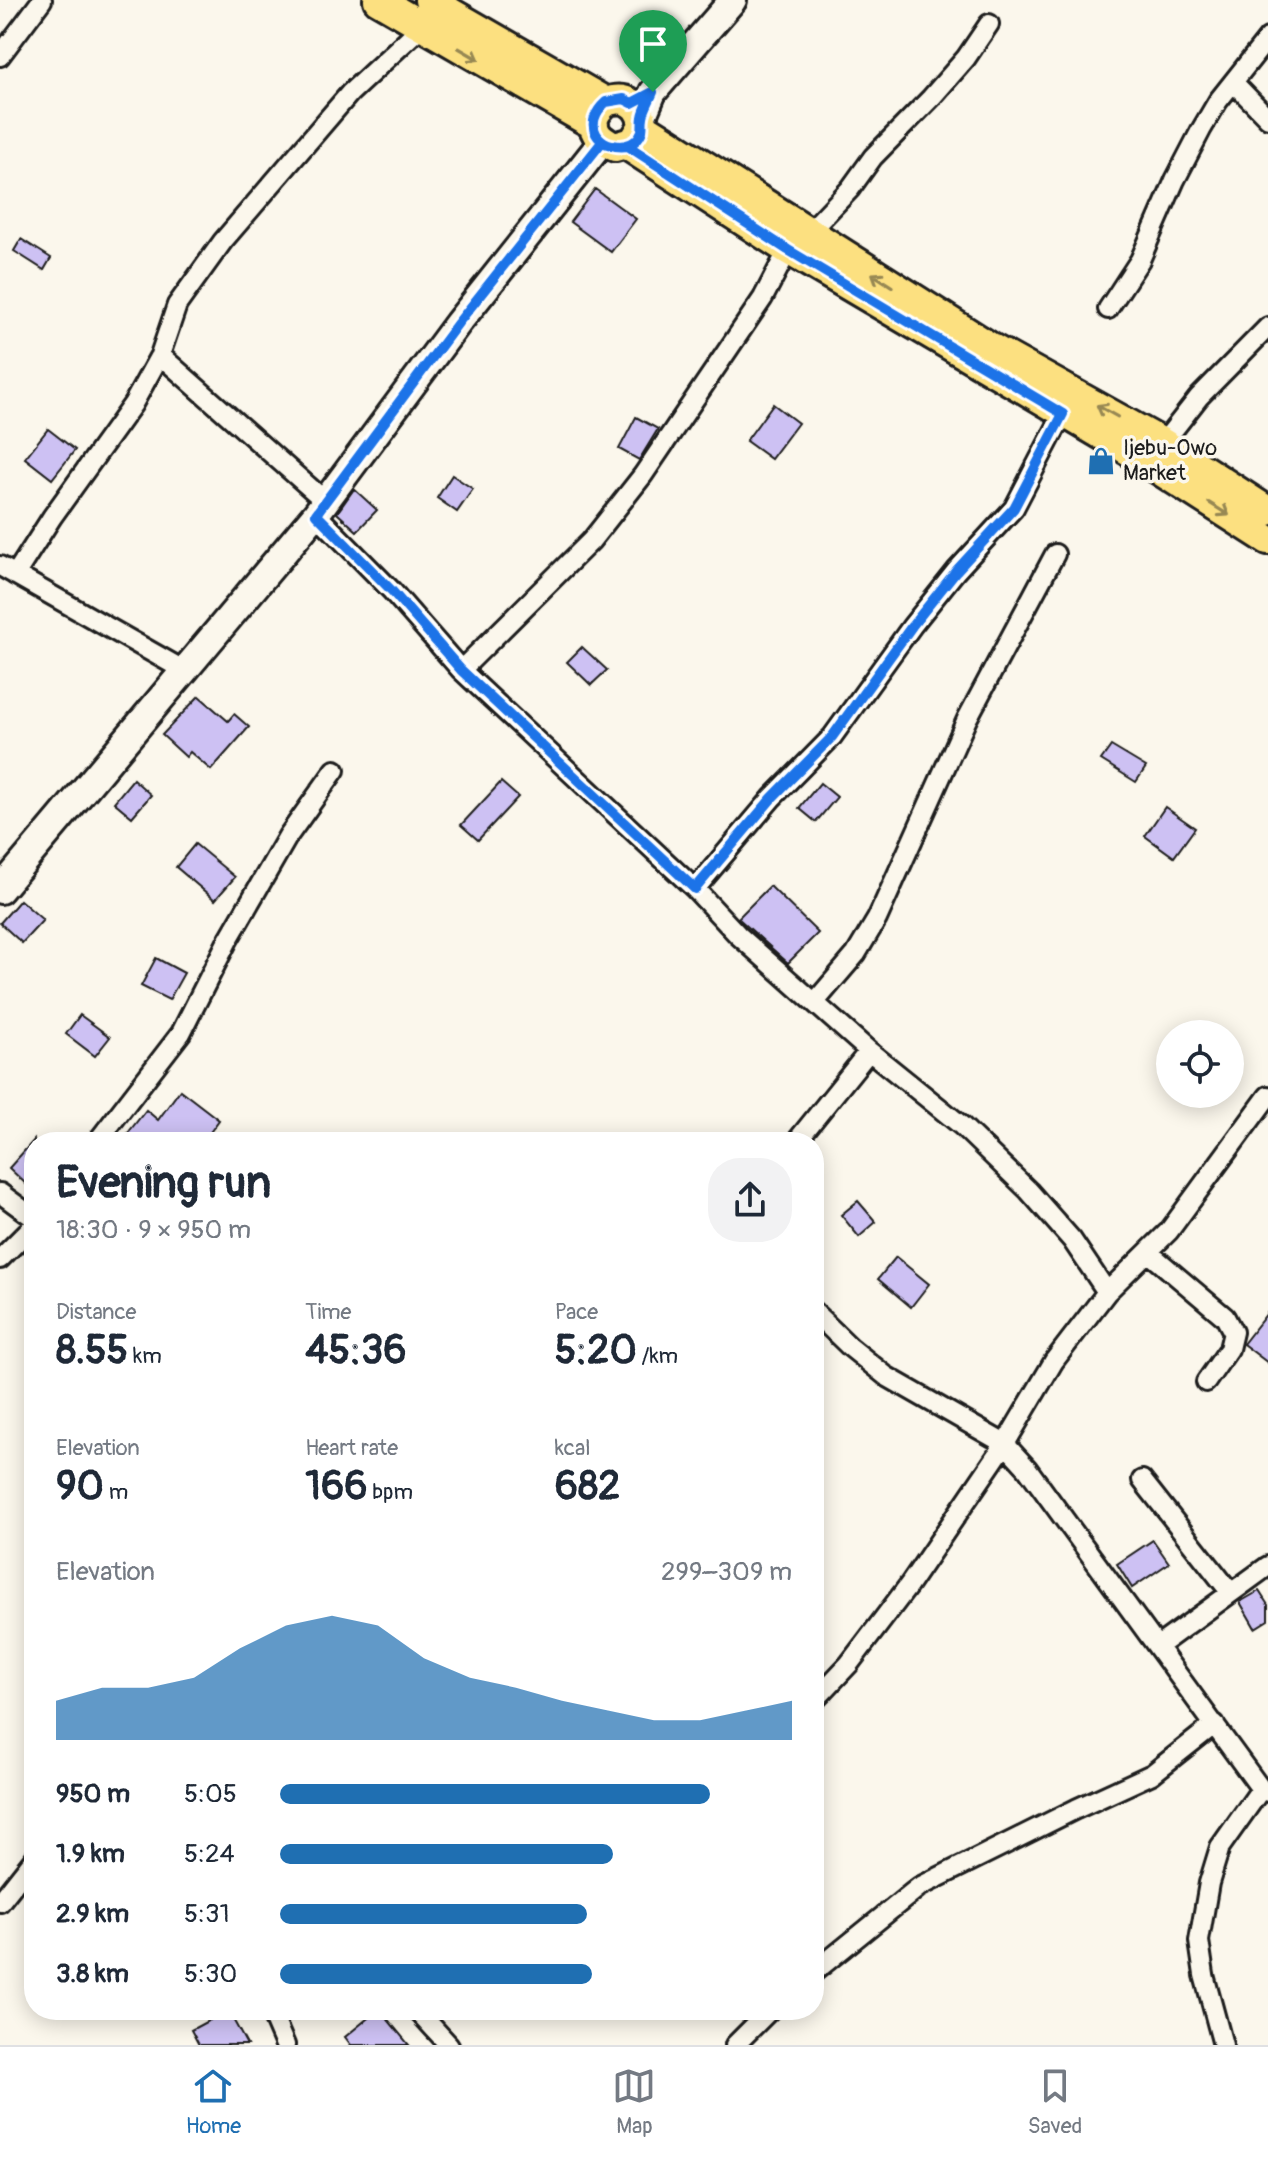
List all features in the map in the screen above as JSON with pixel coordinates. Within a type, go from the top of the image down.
[{"type":"main road","points":[[378,0],[425,13],[625,119],[810,231],[992,348],[1163,443],[1268,511]]},
{"type":"main road","points":[[625,119],[788,250],[1134,454],[1268,540]]},
{"type":"street","points":[[4,44],[42,0]]},
{"type":"street","points":[[0,890],[320,507],[458,323],[625,119],[733,0]]},
{"type":"street","points":[[185,671],[8,570],[52,517],[133,404],[160,355],[177,305],[223,241],[350,93],[425,13]]},
{"type":"street","points":[[810,231],[850,189],[873,157],[966,58],[989,24]]},
{"type":"street","points":[[1108,309],[1140,260],[1201,130],[1268,38]]},
{"type":"street","points":[[1233,82],[1268,118]]},
{"type":"street","points":[[461,670],[591,541],[643,475],[763,298],[788,250]]},
{"type":"street","points":[[1163,443],[1199,397],[1268,327]]},
{"type":"street","points":[[160,355],[320,507],[461,670],[695,889],[738,935],[869,1051],[962,1126],[1029,1191],[1072,1240],[1107,1292]]},
{"type":"street","points":[[695,889],[772,798],[832,737],[912,626],[956,571],[1014,508],[1063,414]]},
{"type":"street","points":[[815,1002],[856,954],[877,919],[967,719],[1055,554]]},
{"type":"street","points":[[105,1132],[181,1033],[228,940],[288,836],[335,770]]},
{"type":"street","points":[[804,1132],[869,1051]]},
{"type":"street","points":[[824,1690],[881,1624],[1005,1444],[1054,1361],[1107,1292],[1169,1231],[1268,1096]]},
{"type":"street","points":[[0,1193],[24,1211]]},
{"type":"street","points":[[0,1259],[24,1235]]},
{"type":"street","points":[[1148,1252],[1225,1317],[1233,1332],[1229,1349],[1206,1382]]},
{"type":"street","points":[[824,1322],[886,1376],[1005,1444],[1027,1468],[1264,1790],[1220,1847],[1209,1883],[1199,1941],[1204,1975],[1223,2045]]},
{"type":"street","points":[[1142,1480],[1231,1593]]},
{"type":"street","points":[[1158,1646],[1268,1566]]},
{"type":"street","points":[[824,1964],[919,1887],[1152,1774],[1215,1724]]},
{"type":"street","points":[[0,1902],[24,1872]]},
{"type":"street","points":[[274,2020],[285,2045]]},
{"type":"street","points":[[426,2020],[449,2045]]},
{"type":"street","points":[[735,2045],[760,2020]]},
{"type":"building","points":[[595,189],[636,219],[611,252],[570,222]]},
{"type":"building","points":[[21,239],[51,258],[44,270],[14,251]]},
{"type":"building","points":[[773,404],[798,423],[771,459],[746,441]]},
{"type":"building","points":[[636,417],[658,429],[639,460],[619,449]]},
{"type":"building","points":[[48,429],[75,450],[52,479],[25,458]]},
{"type":"building","points":[[452,475],[473,489],[457,512],[437,498]]},
{"type":"building","points":[[354,489],[377,510],[357,531],[337,513]]},
{"type":"building","points":[[582,647],[607,670],[591,685],[567,662]]},
{"type":"building","points":[[199,696],[228,721],[234,714],[249,727],[211,770],[190,752],[186,757],[162,735]]},
{"type":"building","points":[[1111,746],[1146,767],[1136,782],[1101,760]]},
{"type":"building","points":[[133,779],[151,795],[132,817],[114,802]]},
{"type":"building","points":[[501,782],[518,797],[478,840],[461,825]]},
{"type":"building","points":[[820,783],[837,797],[816,822],[799,808]]},
{"type":"building","points":[[1165,807],[1195,828],[1174,857],[1145,836]]},
{"type":"building","points":[[195,844],[235,877],[215,900],[176,867]]},
{"type":"building","points":[[770,886],[818,933],[788,963],[738,918]]},
{"type":"building","points":[[20,900],[43,920],[22,943],[0,923]]},
{"type":"building","points":[[156,958],[184,973],[169,1000],[141,986]]},
{"type":"building","points":[[80,1015],[110,1037],[95,1056],[66,1034]]},
{"type":"building","points":[[180,1090],[219,1120],[210,1132],[129,1132],[146,1110],[158,1120]]},
{"type":"building","points":[[24,1151],[24,1182],[9,1168]]},
{"type":"building","points":[[858,1201],[876,1222],[859,1237],[841,1215]]},
{"type":"building","points":[[896,1257],[929,1284],[911,1307],[878,1279]]},
{"type":"building","points":[[1268,1312],[1268,1363],[1243,1344]]},
{"type":"building","points":[[1153,1540],[1169,1563],[1132,1588],[1117,1564]]},
{"type":"building","points":[[1259,1591],[1268,1605],[1268,1620],[1255,1628],[1240,1602]]},
{"type":"building","points":[[210,2020],[233,2020],[247,2045],[199,2045],[191,2030]]},
{"type":"building","points":[[366,2020],[388,2020],[409,2045],[351,2045],[345,2037]]},
{"type":"place","name":"Ijebu-Owo Market","points":[[1101,461]]},
{"type":"route","points":[[653,92],[632,103],[614,99],[599,108],[594,125],[602,142],[615,147],[628,146],[788,250],[1063,414],[1014,508],[956,571],[912,626],[832,737],[772,798],[695,889],[461,670],[392,591],[316,514],[458,323],[602,142],[615,147],[628,146],[638,138],[653,92]]}]
